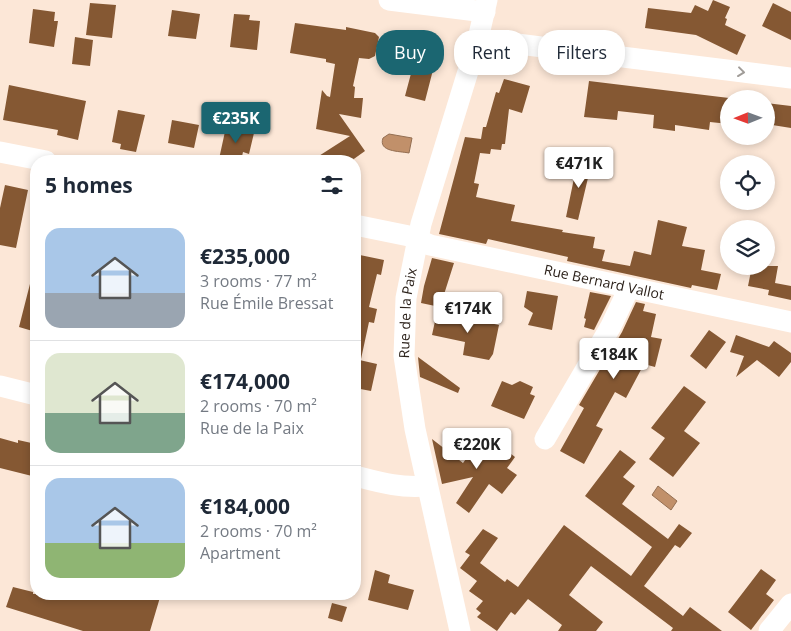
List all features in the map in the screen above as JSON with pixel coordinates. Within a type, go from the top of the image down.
[{"type":"street","points":[[389,0],[486,6]]},
{"type":"street","name":"Rue de la Paix","points":[[480,30],[486,6]]},
{"type":"street","points":[[528,45],[791,78]]},
{"type":"street","name":"Rue de la Paix","points":[[460,631],[415,429],[404,356],[406,298],[417,239],[467,75]]},
{"type":"street","points":[[0,152],[30,158]]},
{"type":"street","name":"Rue Bernard Vallot","points":[[361,226],[409,236],[430,245],[791,322]]},
{"type":"street","points":[[546,439],[611,326],[629,288]]},
{"type":"street","points":[[0,386],[30,394]]},
{"type":"street","points":[[361,478],[396,487],[427,486]]},
{"type":"street","points":[[769,631],[791,604]]},
{"type":"shaded area","points":[[389,134],[412,138],[409,153],[386,148],[382,143],[383,138]]},
{"type":"shaded area","points":[[658,486],[677,501],[671,510],[652,495]]},
{"type":"building","points":[[713,0],[730,7],[725,18],[727,19],[725,25],[746,35],[737,55],[696,35],[645,28],[648,8],[691,13],[695,5],[708,11]]},
{"type":"building","points":[[90,3],[116,5],[112,38],[86,35]]},
{"type":"building","points":[[773,3],[791,12],[791,40],[762,26]]},
{"type":"building","points":[[33,9],[55,12],[54,21],[58,21],[54,47],[29,43]]},
{"type":"building","points":[[172,10],[200,14],[196,39],[168,36]]},
{"type":"building","points":[[234,14],[250,15],[249,20],[260,21],[257,50],[230,47]]},
{"type":"building","points":[[295,23],[346,30],[346,27],[376,34],[375,56],[369,59],[359,58],[353,86],[355,87],[354,98],[363,98],[361,118],[339,114],[365,151],[359,155],[320,155],[350,136],[316,129],[322,90],[330,97],[335,64],[326,62],[326,59],[290,53]]},
{"type":"building","points":[[75,37],[93,40],[90,66],[72,64]]},
{"type":"building","points":[[411,75],[432,75],[425,101],[405,96]]},
{"type":"building","points":[[504,79],[530,86],[522,113],[509,109],[505,144],[502,144],[501,150],[491,149],[490,154],[480,153],[474,183],[479,184],[476,197],[515,205],[511,221],[595,237],[593,248],[605,250],[602,261],[630,266],[634,251],[651,255],[658,220],[687,227],[682,246],[705,250],[701,270],[720,274],[717,290],[692,285],[691,288],[567,261],[568,257],[488,239],[486,244],[439,234],[465,137],[481,139],[483,127],[486,127],[496,92],[499,93]]},
{"type":"building","points":[[589,81],[720,97],[720,123],[710,122],[709,130],[675,125],[675,131],[653,128],[654,115],[618,111],[617,120],[584,117]]},
{"type":"building","points":[[9,85],[86,101],[78,140],[57,135],[58,130],[3,120]]},
{"type":"building","points":[[775,104],[791,106],[791,128],[775,125]]},
{"type":"building","points":[[118,110],[145,115],[136,152],[120,149],[121,144],[112,142]]},
{"type":"building","points":[[172,120],[199,125],[194,148],[168,143]]},
{"type":"building","points":[[226,127],[254,133],[249,154],[243,152],[242,155],[220,155]]},
{"type":"building","points":[[578,159],[592,161],[578,220],[566,217]]},
{"type":"building","points":[[5,185],[28,190],[16,248],[0,245],[0,208]]},
{"type":"building","points":[[361,255],[384,260],[381,275],[377,274],[369,307],[377,309],[374,323],[369,322],[361,359]]},
{"type":"building","points":[[432,258],[454,263],[440,307],[421,303]]},
{"type":"building","points":[[775,266],[778,266],[775,283],[791,286],[791,300],[768,295],[769,290],[748,286],[750,275],[775,275]]},
{"type":"building","points":[[30,284],[30,330],[19,327]]},
{"type":"building","points":[[527,291],[558,296],[552,330],[528,325],[533,313],[524,307]]},
{"type":"building","points":[[590,292],[611,296],[594,330],[584,327],[586,319],[584,318]]},
{"type":"building","points":[[636,302],[645,304],[643,311],[656,314],[651,337],[662,339],[655,367],[644,364],[626,398],[615,392],[596,426],[603,429],[584,464],[560,451],[584,408],[579,405],[622,332]]},
{"type":"building","points":[[437,312],[499,325],[493,354],[489,360],[463,355],[465,342],[432,335]]},
{"type":"building","points":[[709,330],[726,342],[706,369],[690,356]]},
{"type":"building","points":[[736,335],[769,347],[774,341],[791,353],[791,362],[779,377],[757,360],[736,377],[744,356],[730,352]]},
{"type":"building","points":[[418,357],[460,388],[458,393],[420,377]]},
{"type":"building","points":[[361,360],[377,364],[371,391],[361,389]]},
{"type":"building","points":[[502,381],[512,385],[520,381],[533,387],[530,394],[535,396],[524,419],[491,406]]},
{"type":"building","points":[[684,386],[706,402],[684,431],[700,443],[673,477],[649,459],[665,438],[651,428]]},
{"type":"building","points":[[485,433],[515,457],[507,468],[517,475],[502,494],[489,484],[469,513],[456,503],[473,477],[442,484],[432,439],[463,463]]},
{"type":"building","points":[[0,438],[18,443],[18,440],[30,443],[30,476],[0,468]]},
{"type":"building","points":[[620,450],[636,462],[623,477],[635,486],[622,504],[668,539],[679,524],[692,533],[680,548],[675,545],[644,586],[683,616],[690,607],[722,631],[671,631],[673,628],[591,566],[569,595],[603,622],[596,631],[558,631],[562,625],[528,599],[515,615],[511,612],[497,631],[477,617],[481,613],[476,609],[483,601],[469,591],[477,581],[460,568],[470,555],[465,552],[483,529],[498,538],[480,563],[505,582],[507,579],[518,587],[564,525],[631,576],[652,547],[585,496]]},
{"type":"building","points":[[761,569],[776,580],[766,594],[774,600],[751,630],[728,612]]},
{"type":"building","points":[[375,570],[390,575],[388,583],[414,590],[408,610],[368,600]]},
{"type":"building","points":[[13,587],[30,591],[30,600],[159,600],[150,631],[83,631],[6,607]]},
{"type":"building","points":[[332,603],[347,607],[342,622],[328,618]]}]
